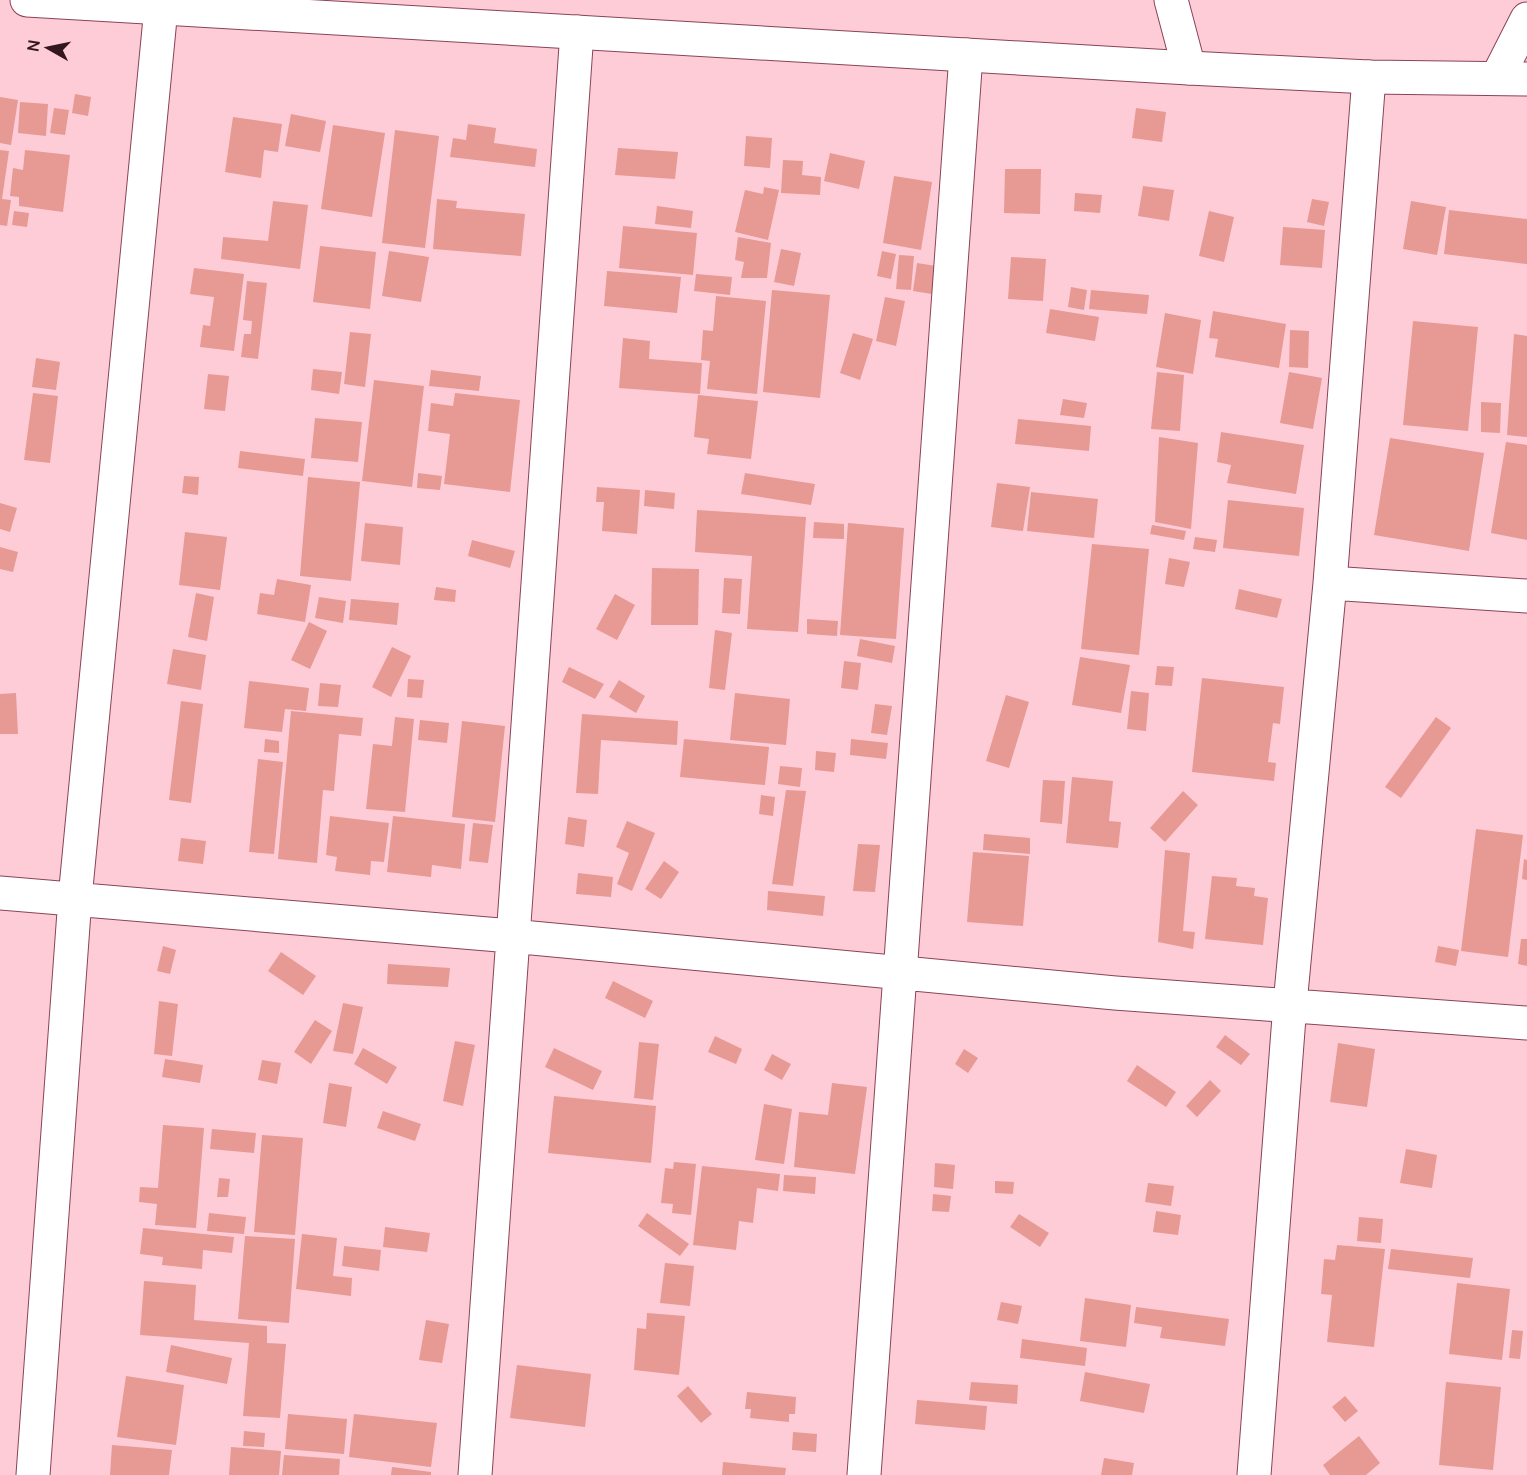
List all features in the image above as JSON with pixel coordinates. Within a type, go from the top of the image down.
[{"type":"street","points":[[27,0],[163,4],[577,32],[1369,77],[1512,78],[1527,19]]},
{"type":"street","points":[[1172,0],[1189,68]]},
{"type":"street","points":[[33,1475],[75,898],[163,4]]},
{"type":"street","points":[[475,1475],[511,936],[577,32]]},
{"type":"street","points":[[864,1475],[966,55]]},
{"type":"street","points":[[1254,1475],[1290,1004],[1330,583],[1369,77]]},
{"type":"street","points":[[1330,583],[1527,596]]},
{"type":"street","points":[[0,892],[511,936],[1115,993],[1527,1023]]},
{"type":"building","points":[[75,94],[91,97],[88,116],[72,113]]},
{"type":"building","points":[[0,97],[18,100],[11,145],[0,143]]},
{"type":"building","points":[[20,102],[48,104],[46,136],[18,133]]},
{"type":"building","points":[[54,108],[69,110],[65,135],[50,133]]},
{"type":"building","points":[[1136,108],[1166,112],[1162,142],[1132,138]]},
{"type":"building","points":[[291,114],[326,121],[320,152],[285,146]]},
{"type":"building","points":[[233,117],[282,124],[278,152],[264,150],[261,178],[225,172]]},
{"type":"building","points":[[468,124],[496,128],[494,143],[537,149],[535,167],[450,157],[453,138],[466,140]]},
{"type":"building","points":[[333,125],[385,133],[372,217],[321,209]]},
{"type":"building","points":[[395,130],[439,136],[425,248],[382,243]]},
{"type":"building","points":[[746,136],[772,138],[770,168],[744,166]]},
{"type":"building","points":[[618,148],[678,152],[675,179],[615,175]]},
{"type":"building","points":[[0,150],[9,151],[2,199],[11,200],[7,226],[0,225]]},
{"type":"building","points":[[25,150],[70,155],[63,212],[19,206],[19,197],[10,196],[13,168],[23,170]]},
{"type":"building","points":[[830,153],[865,161],[859,189],[824,181]]},
{"type":"building","points":[[783,160],[803,161],[802,175],[821,177],[820,195],[781,193]]},
{"type":"building","points":[[1005,169],[1041,169],[1040,214],[1004,213]]},
{"type":"building","points":[[894,176],[932,182],[921,250],[883,243]]},
{"type":"building","points":[[1143,186],[1174,190],[1169,221],[1138,216]]},
{"type":"building","points":[[764,187],[779,190],[768,240],[735,232],[745,190],[763,194]]},
{"type":"building","points":[[1075,193],[1102,195],[1100,213],[1074,211]]},
{"type":"building","points":[[437,199],[457,201],[456,208],[525,214],[521,256],[433,249]]},
{"type":"building","points":[[1312,199],[1329,202],[1324,226],[1307,222]]},
{"type":"building","points":[[273,201],[308,205],[300,269],[221,259],[223,237],[268,241]]},
{"type":"building","points":[[1411,201],[1446,207],[1437,255],[1403,249]]},
{"type":"building","points":[[657,206],[693,211],[691,228],[655,224]]},
{"type":"building","points":[[1449,210],[1527,219],[1527,264],[1444,254]]},
{"type":"building","points":[[14,211],[29,213],[27,227],[12,225]]},
{"type":"building","points":[[1209,211],[1234,217],[1224,262],[1199,256]]},
{"type":"building","points":[[623,226],[697,233],[693,275],[619,268]]},
{"type":"building","points":[[1283,227],[1325,230],[1322,268],[1280,265]]},
{"type":"building","points":[[738,237],[771,243],[767,278],[741,278],[744,262],[735,260]]},
{"type":"building","points":[[320,246],[376,252],[370,309],[313,302]]},
{"type":"building","points":[[781,249],[801,253],[794,286],[774,282]]},
{"type":"building","points":[[389,251],[429,257],[421,302],[382,296]]},
{"type":"building","points":[[882,251],[896,254],[891,279],[877,276]]},
{"type":"building","points":[[899,255],[914,256],[911,290],[896,289]]},
{"type":"building","points":[[1011,257],[1046,259],[1043,301],[1008,299]]},
{"type":"building","points":[[917,263],[936,266],[932,294],[913,291]]},
{"type":"building","points":[[194,268],[244,274],[234,351],[200,347],[203,325],[210,326],[214,297],[190,294]]},
{"type":"building","points":[[607,271],[681,277],[677,313],[604,306]]},
{"type":"building","points":[[696,274],[732,277],[730,295],[694,291]]},
{"type":"building","points":[[247,281],[267,283],[258,359],[241,357],[244,334],[251,334],[252,321],[243,320]]},
{"type":"building","points":[[1071,287],[1087,290],[1084,310],[1068,307]]},
{"type":"building","points":[[772,290],[830,295],[820,398],[763,392]]},
{"type":"building","points":[[1091,290],[1149,295],[1147,314],[1089,309]]},
{"type":"building","points":[[716,296],[766,301],[757,394],[707,389],[710,361],[701,360],[703,330],[713,331]]},
{"type":"building","points":[[885,297],[905,301],[896,346],[876,341]]},
{"type":"building","points":[[1050,309],[1099,317],[1095,341],[1046,333]]},
{"type":"building","points":[[1213,311],[1286,324],[1279,368],[1215,357],[1218,339],[1209,338]]},
{"type":"building","points":[[1165,313],[1201,320],[1193,374],[1156,367]]},
{"type":"building","points":[[1413,321],[1478,327],[1468,431],[1403,425]]},
{"type":"building","points":[[1290,330],[1309,331],[1308,368],[1289,367]]},
{"type":"building","points":[[350,332],[371,334],[365,387],[344,384]]},
{"type":"building","points":[[853,333],[873,339],[860,380],[840,373]]},
{"type":"building","points":[[1514,334],[1527,336],[1527,437],[1507,435]]},
{"type":"building","points":[[623,338],[650,341],[649,359],[702,363],[700,394],[619,388]]},
{"type":"building","points":[[36,358],[60,362],[56,390],[32,387]]},
{"type":"building","points":[[313,369],[342,372],[339,394],[311,390]]},
{"type":"building","points":[[431,370],[481,376],[479,391],[429,386]]},
{"type":"building","points":[[1157,372],[1184,375],[1180,431],[1151,429]]},
{"type":"building","points":[[1289,372],[1322,378],[1313,429],[1280,423]]},
{"type":"building","points":[[208,374],[229,376],[225,411],[204,409]]},
{"type":"building","points":[[374,380],[424,386],[412,487],[362,481]]},
{"type":"building","points":[[33,393],[58,396],[50,463],[24,460]]},
{"type":"building","points":[[455,393],[520,400],[510,492],[444,484],[450,434],[428,431],[431,403],[453,406]]},
{"type":"building","points":[[698,395],[758,401],[751,459],[707,454],[709,439],[694,437]]},
{"type":"building","points":[[1063,399],[1087,403],[1084,418],[1060,415]]},
{"type":"building","points":[[1481,402],[1501,403],[1500,433],[1481,432]]},
{"type":"building","points":[[315,418],[362,422],[358,462],[311,458]]},
{"type":"building","points":[[1018,419],[1091,426],[1089,451],[1015,444]]},
{"type":"building","points":[[1221,432],[1304,445],[1296,494],[1227,483],[1231,465],[1217,462]]},
{"type":"building","points":[[1159,437],[1198,443],[1191,529],[1155,522]]},
{"type":"building","points":[[1390,438],[1484,453],[1469,551],[1374,535]]},
{"type":"building","points":[[1506,442],[1527,445],[1527,540],[1491,533]]},
{"type":"building","points":[[240,451],[305,459],[303,476],[238,468]]},
{"type":"building","points":[[418,473],[442,476],[440,490],[417,488]]},
{"type":"building","points":[[745,473],[815,484],[811,505],[741,494]]},
{"type":"building","points":[[184,476],[199,477],[198,495],[182,493]]},
{"type":"building","points":[[308,477],[360,482],[351,581],[300,576]]},
{"type":"building","points":[[997,483],[1030,487],[1023,531],[991,527]]},
{"type":"building","points":[[597,487],[640,490],[637,534],[602,531],[604,502],[596,502]]},
{"type":"building","points":[[645,490],[675,493],[674,509],[644,506]]},
{"type":"building","points":[[1031,492],[1098,499],[1094,538],[1027,531]]},
{"type":"building","points":[[1228,500],[1304,508],[1299,556],[1223,548]]},
{"type":"building","points":[[0,503],[17,508],[10,532],[0,529]]},
{"type":"building","points":[[697,510],[806,517],[798,632],[747,629],[752,556],[695,552]]},
{"type":"building","points":[[814,522],[844,524],[844,539],[813,538]]},
{"type":"building","points":[[365,523],[403,527],[400,565],[361,561]]},
{"type":"building","points":[[848,523],[904,528],[896,639],[840,635]]},
{"type":"building","points":[[1152,525],[1186,531],[1184,540],[1150,534]]},
{"type":"building","points":[[185,532],[227,537],[220,590],[179,585]]},
{"type":"building","points":[[1195,537],[1217,540],[1215,552],[1193,549]]},
{"type":"building","points":[[472,540],[515,551],[510,568],[468,556]]},
{"type":"building","points":[[1092,544],[1149,549],[1139,655],[1081,649]]},
{"type":"building","points":[[0,547],[18,552],[13,572],[0,569]]},
{"type":"building","points":[[1169,558],[1190,562],[1184,587],[1165,584]]},
{"type":"building","points":[[652,568],[699,569],[698,625],[651,625]]},
{"type":"building","points":[[724,578],[742,579],[740,614],[722,613]]},
{"type":"building","points":[[277,579],[311,585],[305,622],[257,614],[260,593],[274,595]]},
{"type":"building","points":[[436,587],[456,590],[455,602],[434,600]]},
{"type":"building","points":[[1239,589],[1282,599],[1277,618],[1235,609]]},
{"type":"building","points":[[196,593],[214,597],[207,641],[188,637]]},
{"type":"building","points":[[615,594],[635,605],[617,640],[596,629]]},
{"type":"building","points":[[319,597],[346,601],[343,623],[315,618]]},
{"type":"building","points":[[351,599],[399,603],[397,625],[349,620]]},
{"type":"building","points":[[807,619],[838,621],[837,636],[807,634]]},
{"type":"building","points":[[309,622],[327,631],[310,669],[291,660]]},
{"type":"building","points":[[715,630],[732,633],[725,690],[709,688]]},
{"type":"building","points":[[860,639],[895,646],[892,663],[857,656]]},
{"type":"building","points":[[392,647],[411,656],[391,697],[372,687]]},
{"type":"building","points":[[173,649],[206,655],[201,690],[167,684]]},
{"type":"building","points":[[1080,657],[1130,665],[1121,713],[1072,705]]},
{"type":"building","points":[[844,661],[861,663],[858,690],[841,688]]},
{"type":"building","points":[[1157,666],[1174,667],[1172,686],[1155,685]]},
{"type":"building","points":[[569,667],[604,684],[595,699],[562,682]]},
{"type":"building","points":[[1202,678],[1284,687],[1280,724],[1273,723],[1268,762],[1276,763],[1274,781],[1192,772]]},
{"type":"building","points":[[408,679],[424,680],[422,698],[407,697]]},
{"type":"building","points":[[619,680],[645,696],[636,713],[609,697]]},
{"type":"building","points":[[249,681],[309,688],[306,711],[285,709],[282,732],[244,728]]},
{"type":"building","points":[[320,683],[341,685],[338,707],[318,706]]},
{"type":"building","points":[[1131,691],[1149,693],[1146,731],[1127,729]]},
{"type":"building","points":[[16,693],[18,734],[0,734],[0,694]]},
{"type":"building","points":[[735,693],[790,699],[786,745],[730,740]]},
{"type":"building","points":[[1006,695],[1029,702],[1009,768],[986,761]]},
{"type":"building","points":[[181,701],[203,704],[191,803],[169,800]]},
{"type":"building","points":[[875,704],[892,706],[887,735],[871,733]]},
{"type":"building","points":[[291,711],[363,718],[361,736],[339,734],[334,791],[323,790],[317,863],[278,859]]},
{"type":"building","points":[[582,714],[678,721],[677,745],[601,740],[598,794],[576,793]]},
{"type":"building","points":[[395,717],[414,719],[405,812],[366,809],[373,744],[392,746]]},
{"type":"building","points":[[1436,717],[1451,728],[1401,798],[1385,787]]},
{"type":"building","points":[[420,720],[449,723],[447,743],[418,740]]},
{"type":"building","points":[[462,721],[505,726],[495,822],[452,817]]},
{"type":"building","points":[[265,739],[279,741],[279,753],[264,752]]},
{"type":"building","points":[[684,739],[769,747],[765,785],[680,777]]},
{"type":"building","points":[[851,739],[888,743],[886,759],[850,755]]},
{"type":"building","points":[[816,751],[836,753],[834,772],[815,770]]},
{"type":"building","points":[[258,759],[283,762],[274,854],[249,852]]},
{"type":"building","points":[[780,766],[802,768],[800,787],[778,784]]},
{"type":"building","points":[[1072,777],[1113,781],[1109,821],[1121,822],[1118,848],[1066,843]]},
{"type":"building","points":[[1043,780],[1065,781],[1062,824],[1040,822]]},
{"type":"building","points":[[786,790],[806,791],[793,886],[772,884]]},
{"type":"building","points":[[1183,791],[1198,805],[1165,842],[1150,828]]},
{"type":"building","points":[[761,795],[775,797],[773,816],[759,814]]},
{"type":"building","points":[[330,816],[389,823],[384,862],[371,861],[370,875],[335,871],[337,857],[326,855]]},
{"type":"building","points":[[393,816],[465,824],[461,869],[432,865],[431,877],[387,872]]},
{"type":"building","points":[[568,817],[587,820],[584,847],[565,844]]},
{"type":"building","points":[[627,821],[655,833],[632,891],[617,884],[629,853],[616,847]]},
{"type":"building","points":[[473,823],[493,825],[488,863],[469,861]]},
{"type":"building","points":[[1476,829],[1523,835],[1508,957],[1461,951]]},
{"type":"building","points":[[984,834],[1030,838],[1030,854],[983,850]]},
{"type":"building","points":[[181,838],[206,841],[203,864],[178,861]]},
{"type":"building","points":[[858,844],[880,845],[875,892],[853,891]]},
{"type":"building","points":[[1165,850],[1190,853],[1183,931],[1195,932],[1193,949],[1158,942]]},
{"type":"building","points":[[973,852],[1029,856],[1023,926],[967,922]]},
{"type":"building","points":[[1524,859],[1527,860],[1527,880],[1522,879]]},
{"type":"building","points":[[664,861],[679,872],[661,899],[645,889]]},
{"type":"building","points":[[578,873],[613,877],[611,897],[576,894]]},
{"type":"building","points":[[1212,876],[1237,878],[1236,886],[1255,888],[1254,896],[1268,898],[1263,945],[1205,939]]},
{"type":"building","points":[[768,891],[825,896],[823,916],[767,910]]},
{"type":"building","points":[[1521,939],[1527,939],[1527,966],[1518,964]]},
{"type":"building","points":[[163,946],[176,950],[170,974],[157,971]]},
{"type":"building","points":[[1438,946],[1459,950],[1456,966],[1435,962]]},
{"type":"building","points":[[281,952],[316,976],[303,995],[268,971]]},
{"type":"building","points":[[388,964],[450,968],[448,987],[387,984]]},
{"type":"building","points":[[613,981],[653,1001],[645,1018],[605,998]]},
{"type":"building","points":[[159,1001],[178,1004],[172,1056],[154,1054]]},
{"type":"building","points":[[343,1003],[363,1007],[353,1054],[333,1051]]},
{"type":"building","points":[[315,1020],[332,1031],[311,1064],[294,1052]]},
{"type":"building","points":[[1225,1035],[1250,1054],[1241,1065],[1216,1047]]},
{"type":"building","points":[[715,1036],[742,1049],[736,1064],[708,1052]]},
{"type":"building","points":[[455,1041],[475,1045],[463,1106],[443,1101]]},
{"type":"building","points":[[639,1042],[659,1044],[653,1100],[634,1098]]},
{"type":"building","points":[[1338,1043],[1375,1049],[1367,1107],[1330,1102]]},
{"type":"building","points":[[363,1048],[397,1067],[387,1084],[354,1064]]},
{"type":"building","points":[[554,1048],[602,1071],[593,1090],[545,1067]]},
{"type":"building","points":[[964,1049],[978,1058],[968,1073],[955,1064]]},
{"type":"building","points":[[772,1054],[791,1064],[782,1080],[764,1070]]},
{"type":"building","points":[[165,1059],[203,1065],[200,1083],[162,1077]]},
{"type":"building","points":[[262,1060],[281,1063],[277,1084],[258,1080]]},
{"type":"building","points":[[1137,1065],[1176,1092],[1166,1107],[1127,1081]]},
{"type":"building","points":[[1210,1080],[1221,1091],[1197,1117],[1186,1106]]},
{"type":"building","points":[[329,1083],[352,1087],[346,1127],[323,1123]]},
{"type":"building","points":[[832,1083],[867,1087],[855,1174],[794,1167],[799,1112],[828,1115]]},
{"type":"building","points":[[554,1096],[656,1106],[651,1163],[548,1153]]},
{"type":"building","points":[[764,1104],[792,1109],[784,1164],[755,1160]]},
{"type":"building","points":[[383,1111],[421,1124],[415,1141],[377,1128]]},
{"type":"building","points":[[163,1125],[204,1128],[196,1228],[155,1225],[157,1204],[139,1202],[140,1187],[158,1188]]},
{"type":"building","points":[[212,1129],[256,1133],[254,1153],[210,1149]]},
{"type":"building","points":[[262,1135],[303,1138],[295,1235],[254,1232]]},
{"type":"building","points":[[1406,1149],[1437,1155],[1432,1188],[1400,1183]]},
{"type":"building","points":[[674,1162],[696,1164],[691,1215],[672,1213],[673,1204],[661,1203],[665,1168],[673,1169]]},
{"type":"building","points":[[935,1163],[955,1165],[953,1189],[934,1187]]},
{"type":"building","points":[[702,1166],[780,1174],[778,1191],[757,1188],[753,1223],[739,1221],[736,1250],[693,1245]]},
{"type":"building","points":[[784,1175],[816,1177],[815,1194],[783,1191]]},
{"type":"building","points":[[219,1178],[230,1179],[228,1197],[217,1197]]},
{"type":"building","points":[[995,1181],[1014,1182],[1013,1194],[995,1193]]},
{"type":"building","points":[[1148,1183],[1174,1186],[1171,1206],[1145,1202]]},
{"type":"building","points":[[933,1194],[951,1196],[949,1212],[932,1211]]},
{"type":"building","points":[[1156,1211],[1181,1215],[1178,1235],[1153,1232]]},
{"type":"building","points":[[209,1213],[246,1217],[244,1234],[207,1231]]},
{"type":"building","points":[[647,1213],[689,1244],[680,1256],[638,1226]]},
{"type":"building","points":[[1019,1214],[1049,1233],[1040,1247],[1010,1227]]},
{"type":"building","points":[[1359,1217],[1383,1219],[1381,1243],[1357,1241]]},
{"type":"building","points":[[385,1227],[430,1233],[427,1252],[383,1247]]},
{"type":"building","points":[[143,1228],[234,1237],[232,1253],[203,1250],[202,1269],[162,1265],[163,1257],[140,1254]]},
{"type":"building","points":[[302,1234],[337,1238],[333,1276],[352,1278],[351,1296],[296,1289]]},
{"type":"building","points":[[245,1236],[295,1239],[289,1323],[238,1319]]},
{"type":"building","points":[[1337,1245],[1385,1249],[1374,1347],[1327,1342],[1332,1295],[1321,1294],[1324,1259],[1335,1260]]},
{"type":"building","points":[[344,1246],[381,1250],[379,1271],[342,1266]]},
{"type":"building","points":[[1391,1249],[1473,1258],[1470,1278],[1388,1269]]},
{"type":"building","points":[[665,1263],[694,1266],[690,1306],[660,1303]]},
{"type":"building","points":[[144,1281],[196,1285],[194,1320],[267,1326],[267,1343],[286,1344],[280,1418],[243,1416],[249,1343],[140,1335]]},
{"type":"building","points":[[1457,1283],[1510,1289],[1502,1360],[1449,1354]]},
{"type":"building","points":[[1085,1298],[1131,1305],[1126,1347],[1080,1341]]},
{"type":"building","points":[[1001,1302],[1022,1306],[1018,1324],[997,1320]]},
{"type":"building","points":[[1136,1307],[1229,1319],[1225,1346],[1160,1338],[1162,1327],[1134,1323]]},
{"type":"building","points":[[647,1313],[685,1316],[679,1375],[634,1370],[637,1328],[646,1329]]},
{"type":"building","points":[[426,1320],[449,1324],[442,1363],[419,1360]]},
{"type":"building","points":[[1512,1330],[1523,1331],[1520,1359],[1509,1358]]},
{"type":"building","points":[[1022,1339],[1087,1348],[1085,1366],[1020,1358]]},
{"type":"building","points":[[171,1345],[232,1358],[227,1384],[166,1372]]},
{"type":"building","points":[[517,1365],[591,1374],[585,1427],[510,1418]]},
{"type":"building","points":[[1085,1372],[1150,1384],[1144,1413],[1080,1401]]},
{"type":"building","points":[[126,1376],[184,1385],[176,1445],[117,1437]]},
{"type":"building","points":[[971,1382],[1018,1385],[1017,1404],[969,1400]]},
{"type":"building","points":[[1446,1382],[1501,1387],[1493,1470],[1439,1465]]},
{"type":"building","points":[[688,1386],[712,1414],[701,1423],[677,1396]]},
{"type":"building","points":[[747,1392],[796,1397],[795,1414],[789,1414],[789,1422],[750,1418],[751,1409],[745,1409]]},
{"type":"building","points":[[1345,1396],[1358,1411],[1345,1422],[1332,1407]]},
{"type":"building","points":[[917,1400],[987,1406],[985,1430],[915,1424]]},
{"type":"building","points":[[288,1414],[347,1419],[344,1454],[285,1449]]},
{"type":"building","points":[[354,1414],[437,1423],[431,1467],[349,1457]]},
{"type":"building","points":[[244,1431],[265,1433],[264,1447],[243,1446]]},
{"type":"building","points":[[793,1432],[817,1434],[816,1452],[792,1450]]},
{"type":"building","points":[[1359,1436],[1380,1463],[1366,1475],[1330,1475],[1323,1465]]},
{"type":"building","points":[[112,1445],[172,1450],[169,1475],[110,1475]]},
{"type":"building","points":[[231,1447],[281,1451],[279,1475],[229,1475]]},
{"type":"building","points":[[284,1455],[340,1459],[339,1475],[282,1475]]},
{"type":"building","points":[[1104,1458],[1134,1463],[1132,1475],[1101,1475]]},
{"type":"building","points":[[723,1462],[786,1468],[785,1475],[722,1475]]},
{"type":"building","points":[[392,1467],[431,1472],[431,1475],[391,1475]]}]
